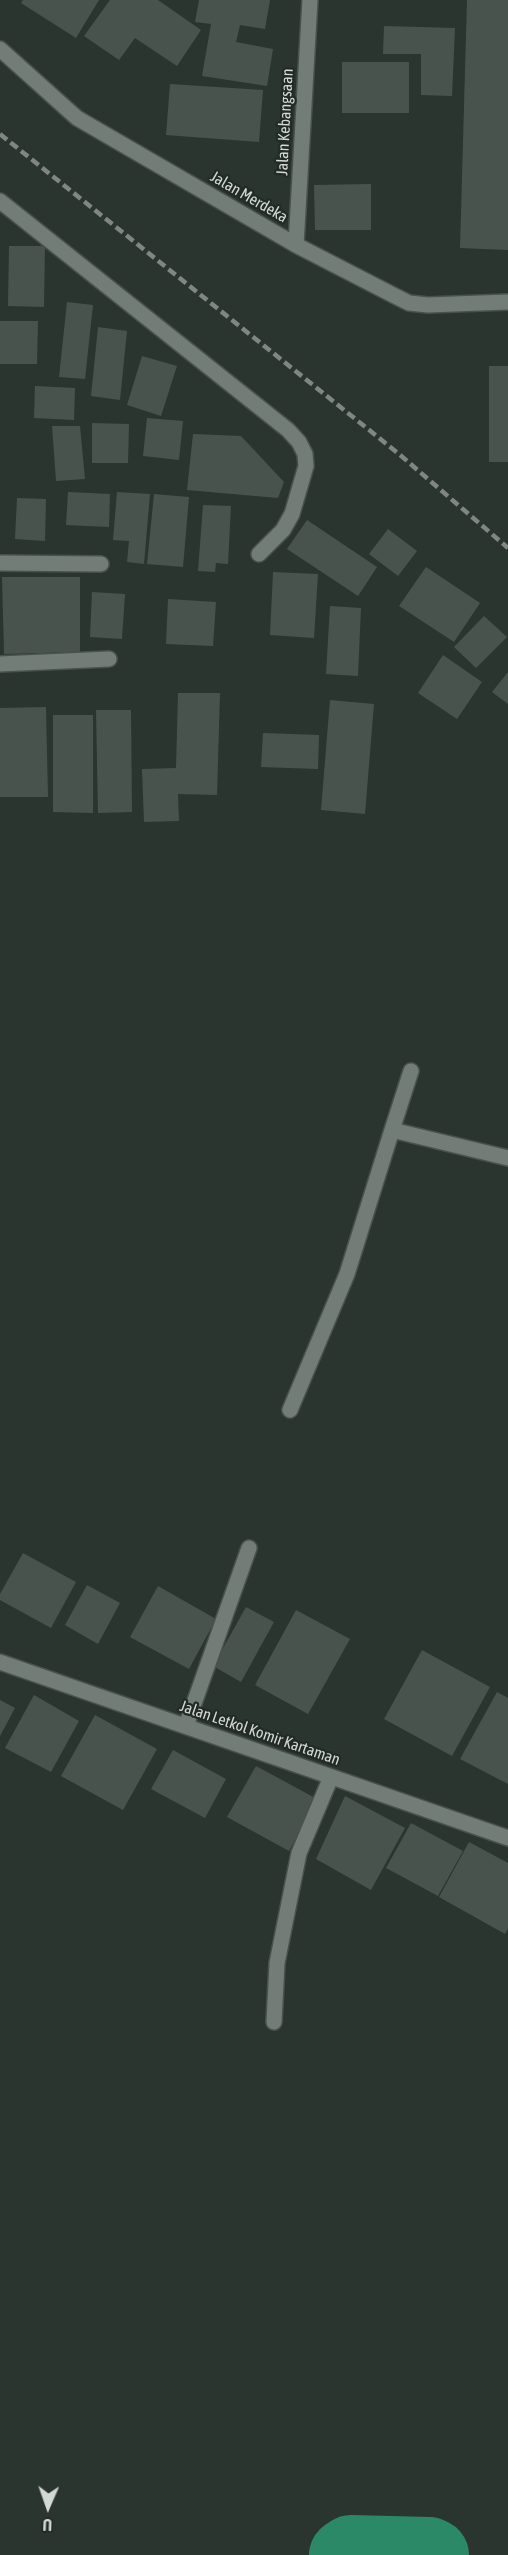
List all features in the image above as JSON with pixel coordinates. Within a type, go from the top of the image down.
[{"type":"street","name":"Jalan Kebangsaan","points":[[296,245],[310,0]]},
{"type":"street","name":"Jalan Merdeka","points":[[0,49],[77,118],[296,245],[410,303],[428,305],[508,302]]},
{"type":"street","points":[[0,201],[288,430],[299,442],[305,454],[306,466],[292,514],[283,530],[259,554]]},
{"type":"street","points":[[0,563],[101,564]]},
{"type":"street","points":[[0,664],[108,659]]},
{"type":"street","points":[[290,1410],[347,1274],[411,1071]]},
{"type":"street","points":[[392,1130],[508,1158]]},
{"type":"street","points":[[186,1726],[249,1548]]},
{"type":"street","name":"Jalan Letkol Komir Kartaman","points":[[0,1662],[508,1838]]},
{"type":"street","points":[[274,2022],[277,1963],[299,1853],[331,1777]]},
{"type":"building","points":[[23,0],[99,0],[76,38],[21,3]]},
{"type":"building","points":[[110,0],[158,0],[201,30],[177,66],[135,38],[119,60],[84,36]]},
{"type":"building","points":[[199,0],[270,0],[265,29],[240,25],[236,42],[273,49],[267,86],[202,76],[211,24],[195,22]]},
{"type":"building","points":[[467,0],[508,0],[508,250],[460,248]]},
{"type":"building","points":[[384,26],[455,28],[452,96],[421,95],[421,54],[383,54]]},
{"type":"building","points":[[342,62],[409,62],[409,113],[342,113]]},
{"type":"building","points":[[170,84],[263,90],[259,142],[166,135]]},
{"type":"building","points":[[371,184],[371,230],[315,230],[314,185]]},
{"type":"building","points":[[9,246],[45,246],[44,307],[8,306]]},
{"type":"building","points":[[67,302],[93,305],[85,379],[59,377]]},
{"type":"building","points":[[0,321],[38,321],[37,364],[0,364]]},
{"type":"building","points":[[98,327],[127,331],[120,400],[91,396]]},
{"type":"building","points":[[142,356],[177,366],[161,416],[127,405]]},
{"type":"building","points":[[489,366],[508,366],[508,462],[489,462]]},
{"type":"building","points":[[35,386],[75,388],[74,420],[34,418]]},
{"type":"building","points":[[147,418],[183,421],[179,460],[143,456]]},
{"type":"building","points":[[92,423],[129,424],[128,463],[92,463]]},
{"type":"building","points":[[52,426],[80,426],[85,479],[56,481]]},
{"type":"building","points":[[193,434],[241,436],[284,482],[278,498],[187,490]]},
{"type":"building","points":[[68,492],[110,494],[109,527],[66,525]]},
{"type":"building","points":[[117,492],[150,494],[144,564],[127,562],[129,541],[113,540]]},
{"type":"building","points":[[154,494],[189,497],[183,567],[147,564]]},
{"type":"building","points":[[17,498],[46,499],[45,541],[15,539]]},
{"type":"building","points":[[203,505],[231,506],[228,564],[216,563],[215,572],[198,571]]},
{"type":"building","points":[[307,520],[377,567],[358,596],[287,549]]},
{"type":"building","points":[[388,529],[417,551],[398,576],[369,554]]},
{"type":"building","points":[[426,567],[480,603],[454,642],[399,606]]},
{"type":"building","points":[[273,572],[318,574],[314,638],[270,635]]},
{"type":"building","points":[[2,577],[80,577],[80,652],[4,654]]},
{"type":"building","points":[[92,592],[125,594],[122,639],[90,637]]},
{"type":"building","points":[[168,599],[216,602],[213,646],[166,644]]},
{"type":"building","points":[[330,606],[361,608],[358,676],[326,674]]},
{"type":"building","points":[[484,616],[507,637],[476,668],[454,647]]},
{"type":"building","points":[[443,655],[482,682],[457,719],[418,693]]},
{"type":"building","points":[[508,672],[508,704],[492,692]]},
{"type":"building","points":[[178,693],[220,693],[217,795],[178,794],[179,821],[144,822],[142,769],[176,768]]},
{"type":"building","points":[[330,700],[374,704],[365,814],[321,810]]},
{"type":"building","points":[[46,707],[48,797],[0,797],[0,708]]},
{"type":"building","points":[[96,710],[131,710],[132,812],[98,813]]},
{"type":"building","points":[[53,715],[93,715],[93,813],[53,812]]},
{"type":"building","points":[[263,733],[319,735],[318,769],[261,767]]},
{"type":"building","points":[[23,1553],[76,1582],[51,1628],[0,1600],[0,1594]]},
{"type":"building","points":[[87,1585],[120,1603],[98,1644],[65,1625]]},
{"type":"building","points":[[158,1586],[216,1619],[189,1669],[130,1637]]},
{"type":"building","points":[[246,1607],[274,1622],[241,1682],[213,1666]]},
{"type":"building","points":[[296,1610],[350,1639],[308,1714],[255,1685]]},
{"type":"building","points":[[422,1650],[490,1687],[452,1756],[384,1719]]},
{"type":"building","points":[[497,1692],[508,1698],[508,1784],[460,1759]]},
{"type":"building","points":[[34,1695],[79,1721],[51,1772],[5,1748]]},
{"type":"building","points":[[0,1700],[15,1708],[0,1736]]},
{"type":"building","points":[[95,1715],[157,1749],[123,1810],[61,1776]]},
{"type":"building","points":[[173,1750],[226,1779],[205,1818],[151,1789]]},
{"type":"building","points":[[256,1766],[317,1799],[289,1851],[227,1817]]},
{"type":"building","points":[[345,1796],[405,1828],[371,1890],[316,1859]]},
{"type":"building","points":[[411,1823],[463,1851],[438,1896],[386,1868]]},
{"type":"building","points":[[469,1842],[508,1863],[508,1928],[505,1934],[439,1897]]},
{"type":"waterway","points":[[345,2555],[351,2551],[429,2553],[433,2555]]},
{"type":"railway","points":[[0,134],[399,454],[508,548]]}]
